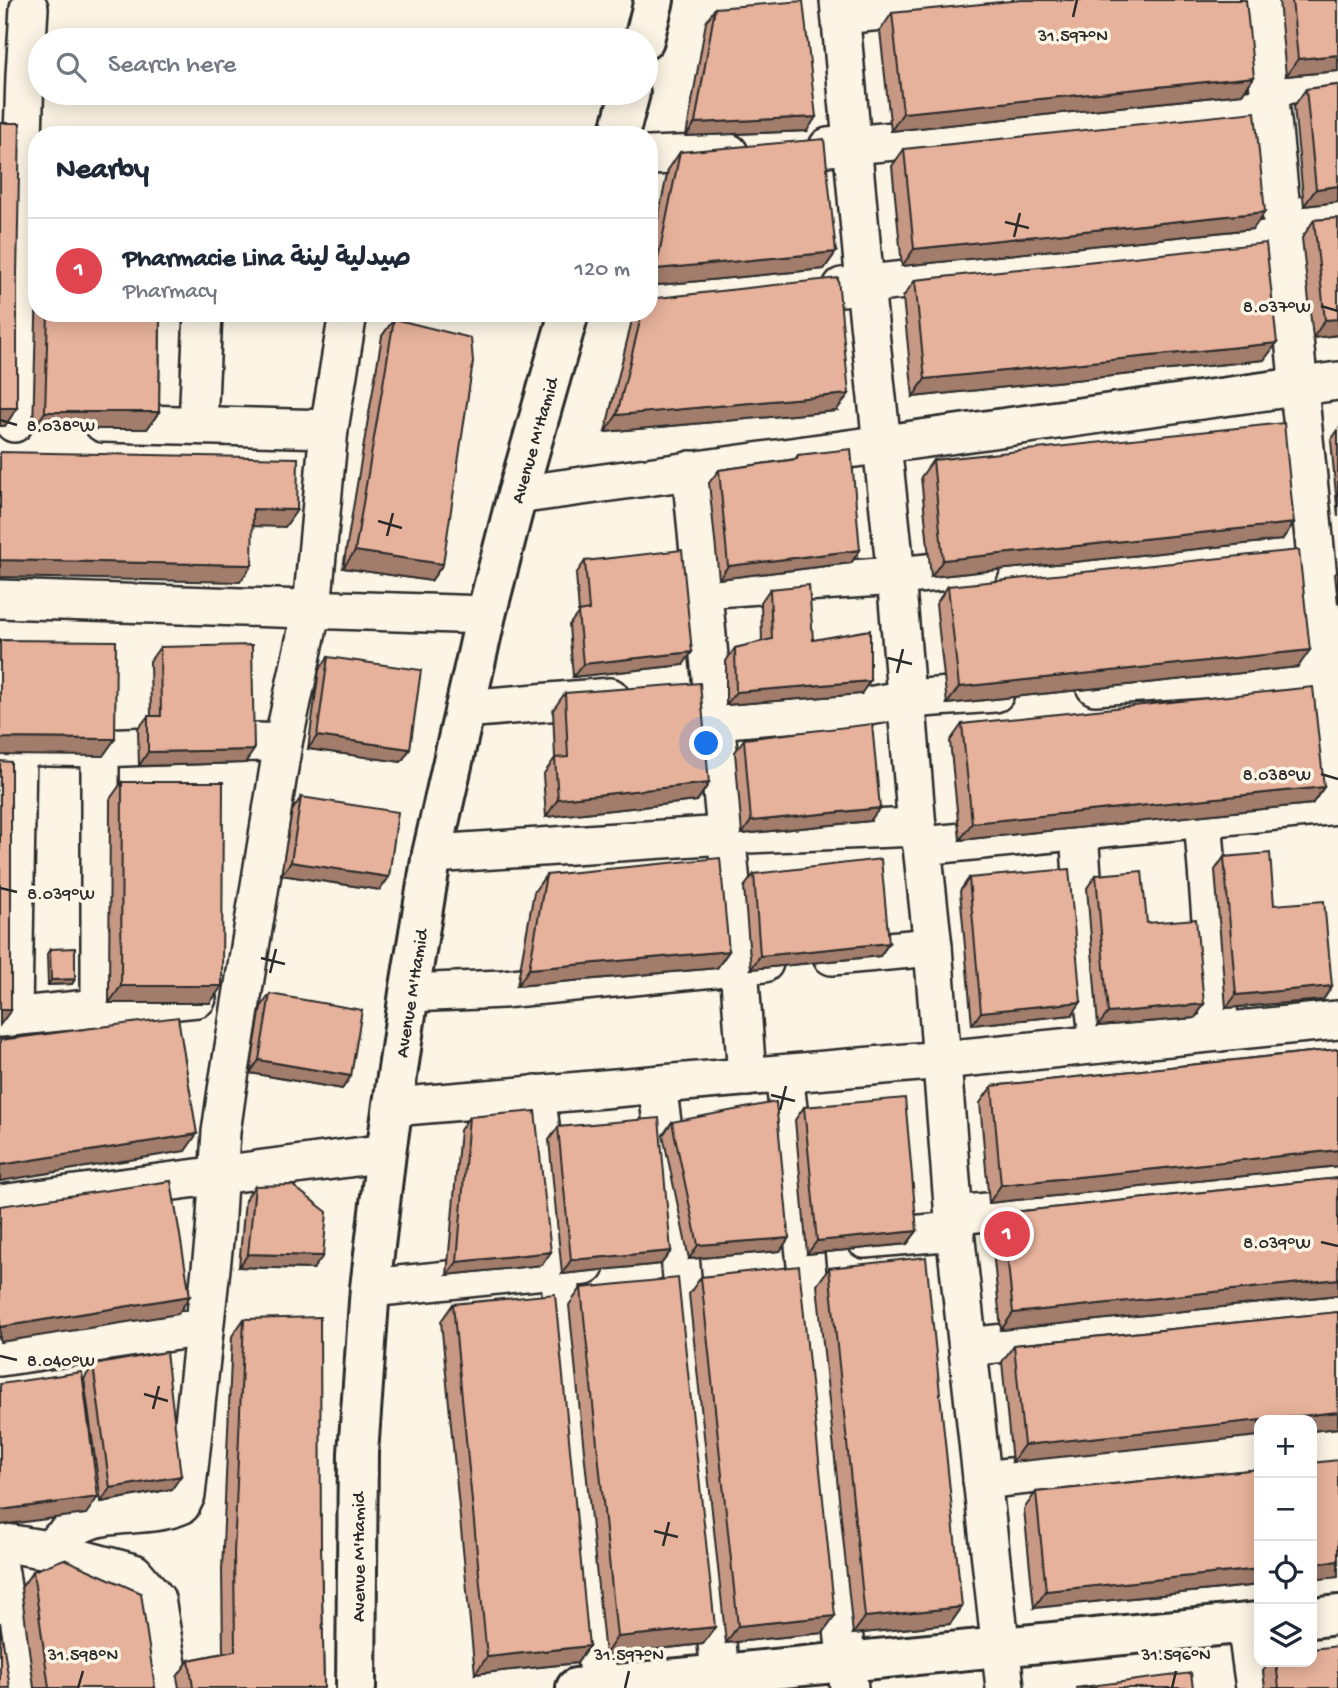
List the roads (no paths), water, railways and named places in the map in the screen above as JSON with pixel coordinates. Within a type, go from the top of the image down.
[{"type":"street","points":[[647,28],[654,0]]},
{"type":"street","points":[[993,0],[840,8],[919,837],[933,947],[955,1223],[1005,1688]]},
{"type":"street","points":[[1260,0],[1312,535],[1332,670],[1338,777]]},
{"type":"street","points":[[23,11],[29,126]]},
{"type":"street","points":[[797,149],[852,146],[1270,97],[1338,80]]},
{"type":"street","points":[[622,126],[627,105]]},
{"type":"street","points":[[658,156],[755,152]]},
{"type":"street","points":[[811,290],[1282,228],[1338,212]]},
{"type":"street","points":[[31,322],[31,423],[154,410],[198,424],[329,429]]},
{"type":"street","points":[[198,424],[203,322]]},
{"type":"street","points":[[48,1550],[83,1523],[167,1511],[181,1505],[186,1495],[205,1327],[221,1132],[283,744],[312,608],[329,429],[347,322]]},
{"type":"street","name":"Avenue M'Hamid","points":[[356,1688],[358,1454],[370,1287],[409,993],[432,854],[486,615],[567,322]]},
{"type":"street","points":[[517,495],[1338,381]]},
{"type":"street","points":[[691,471],[702,589],[703,699],[725,835],[747,1077]]},
{"type":"street","points":[[702,589],[896,576],[1007,565]]},
{"type":"street","points":[[0,599],[486,615]]},
{"type":"street","points":[[703,699],[858,708],[907,699],[1332,670]]},
{"type":"street","points":[[464,709],[642,694]]},
{"type":"street","points":[[242,997],[219,996],[7,1017],[8,746],[100,748],[257,742],[283,744]]},
{"type":"street","points":[[100,748],[100,1008]]},
{"type":"street","points":[[432,854],[725,835],[919,837],[1079,831],[1338,805]]},
{"type":"street","points":[[1203,818],[1220,1032]]},
{"type":"street","points":[[1079,831],[1086,936],[1099,1044]]},
{"type":"street","points":[[409,993],[503,989],[933,947]]},
{"type":"street","points":[[393,1107],[942,1060],[1338,1020]]},
{"type":"street","points":[[784,1074],[790,1246],[847,1675]]},
{"type":"street","points":[[657,1085],[681,1256],[720,1674]]},
{"type":"street","points":[[536,1094],[559,1269],[603,1686],[720,1674],[847,1675],[1000,1646],[1253,1623],[1255,1688]]},
{"type":"street","points":[[0,1204],[386,1153]]},
{"type":"street","points":[[790,1246],[955,1223],[1338,1179]]},
{"type":"street","points":[[370,1287],[613,1263]]},
{"type":"street","points":[[968,1347],[1338,1307]]},
{"type":"street","points":[[0,1357],[205,1327]]},
{"type":"street","points":[[1317,1444],[1338,1442]]},
{"type":"street","points":[[982,1480],[1254,1451]]},
{"type":"street","points":[[0,1542],[48,1550],[134,1573],[156,1599],[171,1688]]},
{"type":"street","points":[[0,1573],[16,1688]]},
{"type":"street","points":[[1317,1617],[1338,1615]]},
{"type":"place","name":"Pharmacie Lina صيدلية لينة","points":[[1007,1234]]}]
